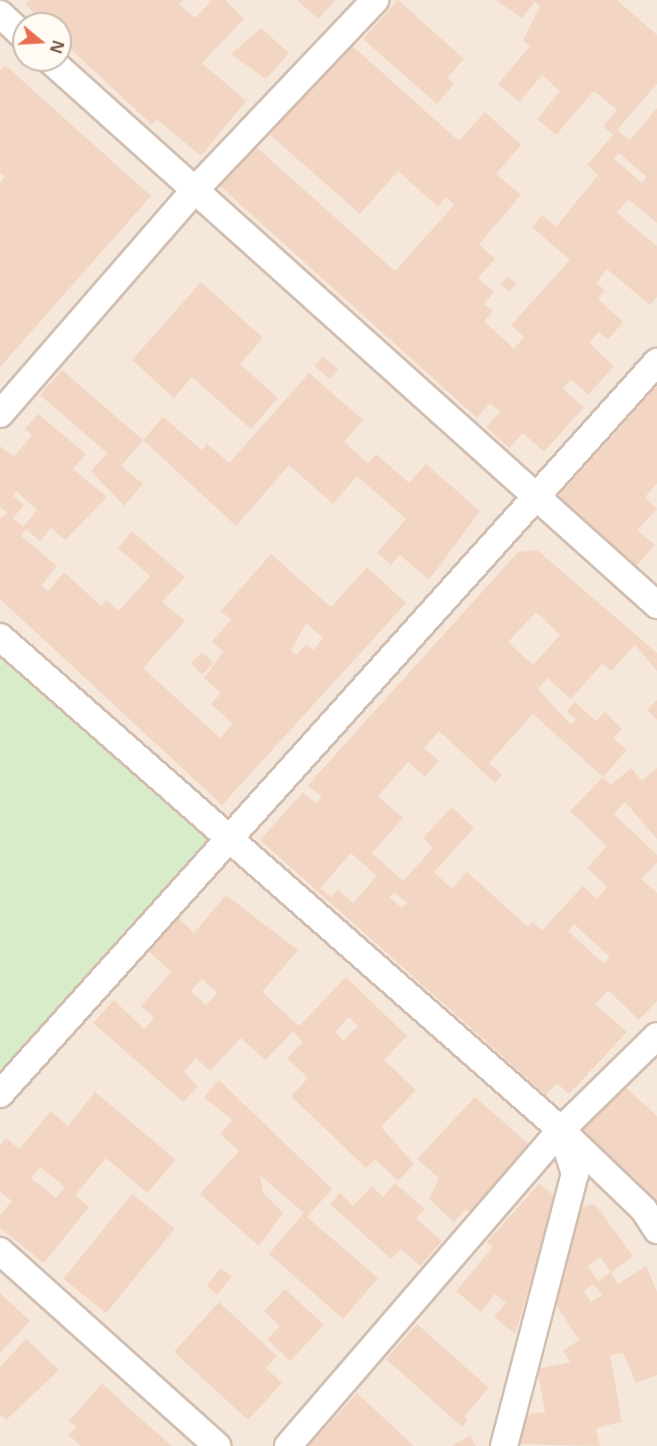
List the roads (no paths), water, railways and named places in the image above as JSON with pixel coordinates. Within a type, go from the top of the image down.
[{"type":"street","points":[[0,414],[193,192],[375,0]]},
{"type":"street","points":[[0,14],[12,25]]},
{"type":"street","points":[[63,72],[193,192],[540,496],[657,604]]},
{"type":"street","points":[[0,1094],[233,840],[657,362]]},
{"type":"street","points":[[0,637],[561,1130],[644,1210],[657,1230]]},
{"type":"street","points":[[288,1446],[561,1130],[657,1036]]},
{"type":"street","points":[[504,1446],[575,1174],[561,1130]]},
{"type":"street","points":[[0,1251],[217,1446]]}]
